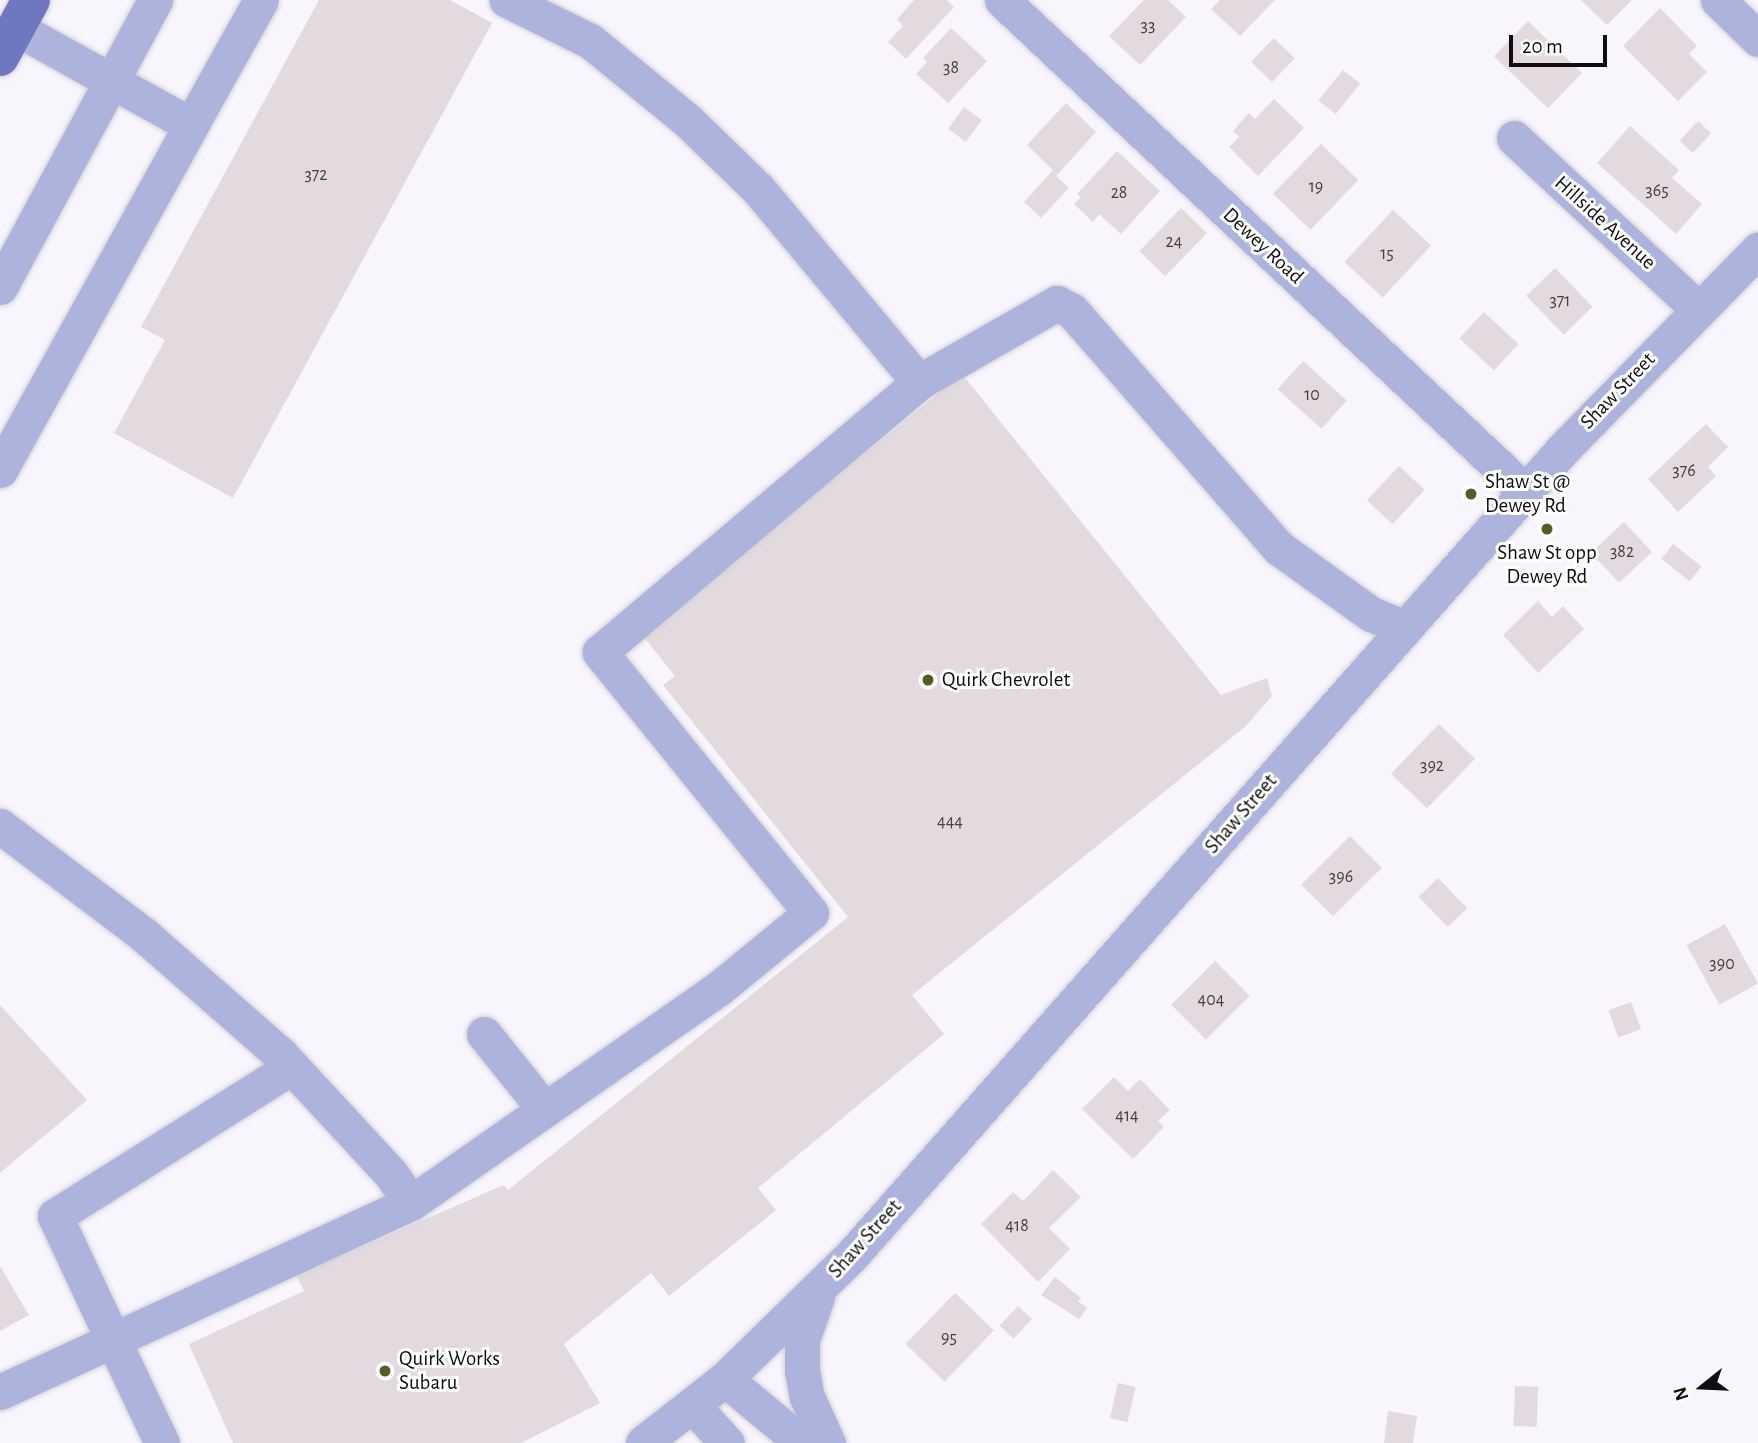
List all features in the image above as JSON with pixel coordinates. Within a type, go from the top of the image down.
[{"type":"street","points":[[0,287],[155,0]]},
{"type":"street","points":[[0,470],[261,0]]},
{"type":"street","points":[[507,0],[590,41],[687,120],[758,189],[919,382]]},
{"type":"street","name":"Dewey Road","points":[[1002,0],[1525,491]]},
{"type":"street","points":[[1718,0],[1758,38]]},
{"type":"street","points":[[15,28],[191,125]]},
{"type":"street","name":"Hillside Avenue","points":[[1514,138],[1698,308]]},
{"type":"street","name":"Shaw Street","points":[[643,1443],[725,1379],[824,1283],[1525,491],[1698,308],[1758,250]]},
{"type":"street","points":[[0,1392],[411,1203],[718,989],[811,913],[600,652],[919,382],[1057,303],[1072,311],[1279,548],[1371,614],[1405,628]]},
{"type":"street","points":[[0,826],[76,880],[176,961],[292,1067],[391,1174],[411,1203]]},
{"type":"street","points":[[484,1034],[545,1110]]},
{"type":"street","points":[[162,1443],[55,1216],[292,1067]]},
{"type":"street","points":[[824,1283],[806,1323],[801,1354],[807,1397],[828,1443]]},
{"type":"street","points":[[725,1379],[802,1443]]},
{"type":"street","points":[[693,1406],[727,1443]]},
{"type":"building","points":[[319,0],[450,0],[492,23],[233,498],[114,433],[165,340],[141,327]]},
{"type":"building","points":[[914,0],[947,0],[954,7],[906,59],[888,42],[903,26],[897,19]]},
{"type":"building","points":[[1144,0],[1168,0],[1186,17],[1140,65],[1109,36]]},
{"type":"building","points":[[1220,0],[1275,0],[1240,36],[1211,9]]},
{"type":"building","points":[[1581,0],[1632,0],[1607,25]]},
{"type":"building","points":[[1660,8],[1697,46],[1689,54],[1707,72],[1678,101],[1623,46]]},
{"type":"building","points":[[1528,21],[1582,73],[1548,108],[1494,56]]},
{"type":"building","points":[[951,28],[987,61],[948,103],[916,74],[927,62],[923,58]]},
{"type":"building","points":[[1274,38],[1295,58],[1272,82],[1251,62]]},
{"type":"building","points":[[1343,70],[1360,84],[1336,114],[1318,100]]},
{"type":"building","points":[[1274,99],[1304,128],[1258,176],[1229,147],[1239,137],[1233,131],[1249,113],[1255,119]]},
{"type":"building","points":[[1066,103],[1096,132],[1056,176],[1069,188],[1041,218],[1024,202],[1053,170],[1027,145]]},
{"type":"building","points":[[964,107],[982,120],[966,142],[948,129]]},
{"type":"building","points":[[1698,121],[1711,133],[1693,153],[1680,141]]},
{"type":"building","points":[[1630,126],[1679,170],[1672,178],[1702,204],[1676,234],[1597,163]]},
{"type":"building","points":[[1321,144],[1358,180],[1310,230],[1273,194]]},
{"type":"building","points":[[1117,151],[1160,191],[1121,234],[1099,214],[1093,222],[1074,204],[1081,197],[1077,194]]},
{"type":"building","points":[[1181,208],[1207,233],[1165,276],[1139,251]]},
{"type":"building","points":[[1393,210],[1431,245],[1383,297],[1345,262]]},
{"type":"building","points":[[1555,268],[1593,307],[1564,335],[1526,296]]},
{"type":"building","points":[[1484,312],[1518,344],[1494,370],[1459,338]]},
{"type":"building","points":[[1303,361],[1347,400],[1321,429],[1278,389]]},
{"type":"building","points":[[962,374],[1221,695],[1267,678],[1272,696],[1246,726],[912,995],[944,1034],[758,1188],[776,1210],[669,1296],[651,1273],[564,1344],[600,1403],[521,1443],[233,1443],[189,1344],[304,1291],[296,1275],[504,1185],[508,1190],[848,917],[663,685],[675,676],[642,635]]},
{"type":"building","points":[[1706,424],[1728,447],[1708,467],[1716,476],[1678,512],[1648,479]]},
{"type":"building","points":[[1399,466],[1425,490],[1393,524],[1367,500]]},
{"type":"building","points":[[1624,522],[1652,552],[1619,583],[1591,553]]},
{"type":"building","points":[[1673,544],[1701,566],[1690,581],[1661,559]]},
{"type":"building","points":[[1538,601],[1552,617],[1563,606],[1584,629],[1538,673],[1503,635]]},
{"type":"building","points":[[1439,724],[1475,759],[1427,808],[1391,774]]},
{"type":"building","points":[[1350,836],[1382,868],[1333,917],[1301,885]]},
{"type":"building","points":[[1438,878],[1467,908],[1448,927],[1419,897]]},
{"type":"building","points":[[1725,924],[1758,983],[1719,1005],[1687,945]]},
{"type":"building","points":[[1215,961],[1250,996],[1206,1039],[1171,1005]]},
{"type":"building","points":[[1631,1002],[1641,1029],[1618,1037],[1608,1010]]},
{"type":"building","points":[[0,1005],[87,1100],[0,1173]]},
{"type":"building","points":[[1114,1077],[1128,1091],[1140,1079],[1170,1110],[1158,1121],[1164,1127],[1133,1159],[1082,1109]]},
{"type":"building","points":[[1053,1170],[1081,1197],[1049,1228],[1070,1249],[1038,1282],[981,1224],[1013,1192],[1023,1201]]},
{"type":"building","points":[[0,1266],[29,1315],[0,1331]]},
{"type":"building","points":[[1055,1277],[1081,1298],[1078,1301],[1087,1308],[1079,1319],[1041,1295]]},
{"type":"building","points":[[955,1293],[994,1331],[945,1382],[906,1344]]},
{"type":"building","points":[[1018,1306],[1032,1319],[1013,1339],[1000,1326]]},
{"type":"building","points":[[1118,1383],[1136,1387],[1127,1422],[1110,1418]]},
{"type":"building","points":[[1515,1386],[1538,1387],[1537,1427],[1514,1426]]},
{"type":"building","points":[[1388,1411],[1417,1416],[1413,1443],[1384,1443]]},
{"type":"place","name":"Shaw St @ Dewey Rd","points":[[1471,494]]},
{"type":"place","name":"Shaw St opp Dewey Rd","points":[[1547,529]]},
{"type":"place","name":"Quirk Chevrolet","points":[[928,680]]},
{"type":"place","name":"Quirk Works Subaru","points":[[385,1371]]}]
